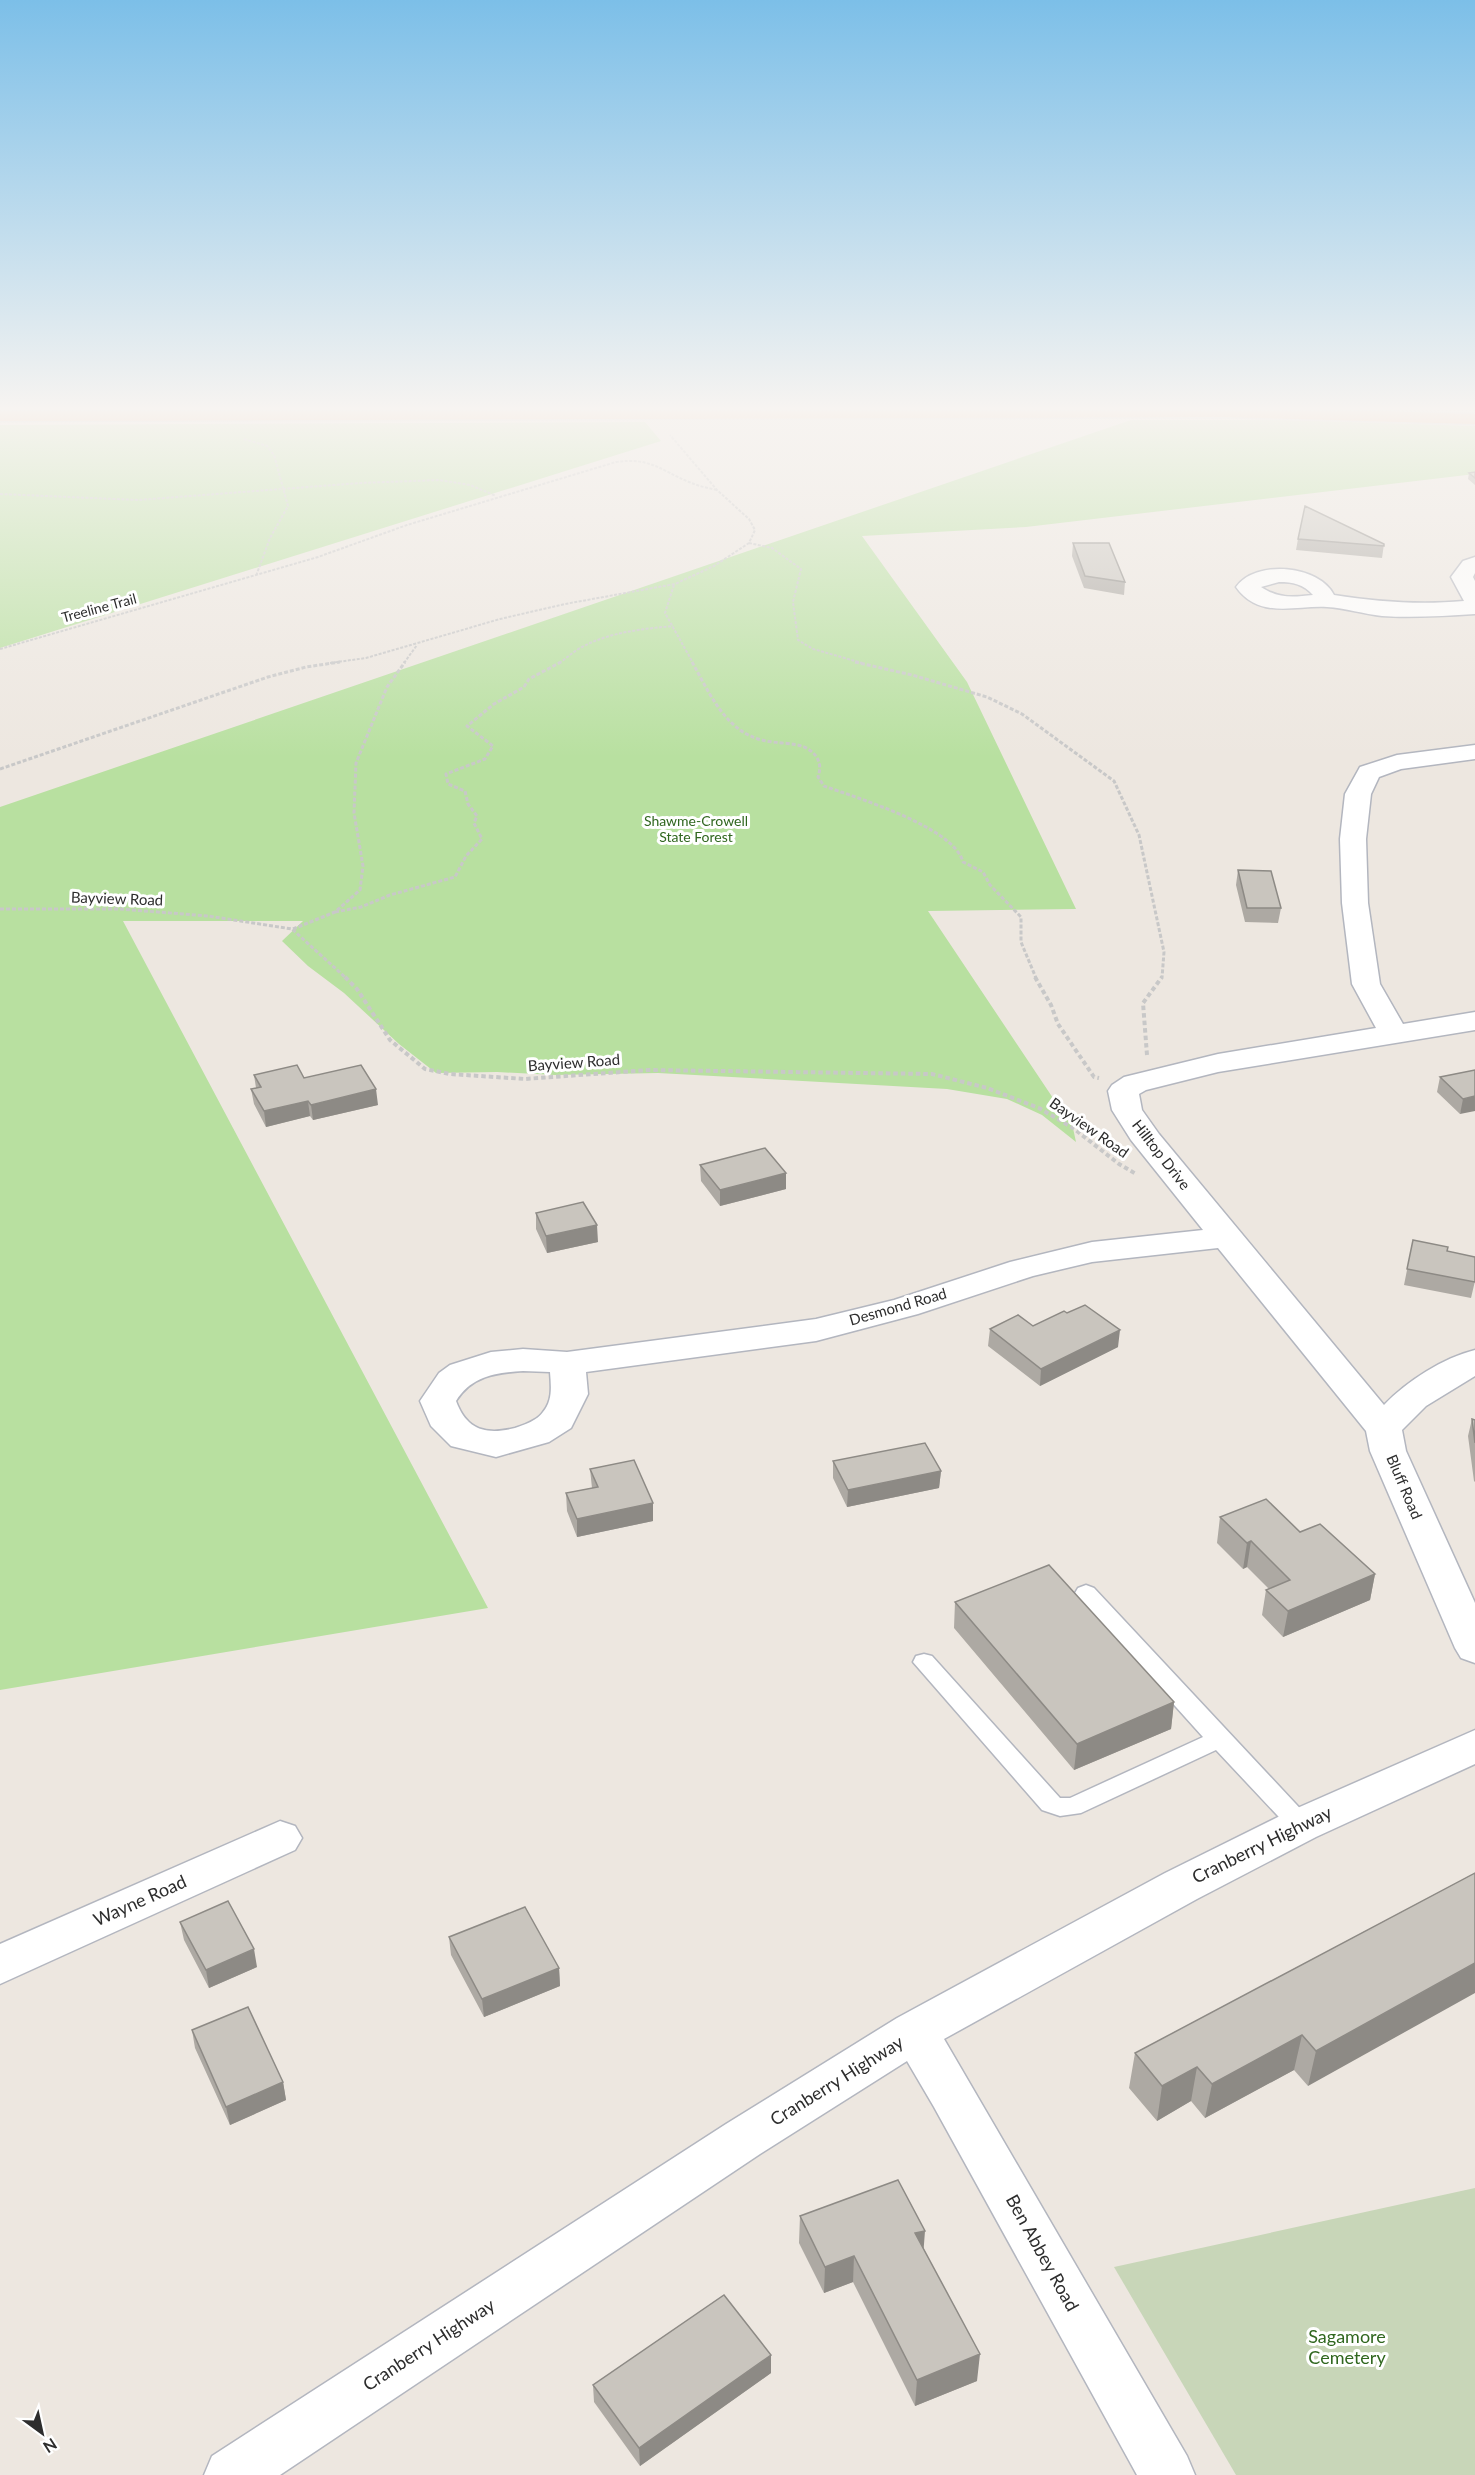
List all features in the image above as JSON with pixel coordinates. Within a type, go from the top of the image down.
[{"type":"street","points":[[1475,563],[1470,565],[1462,577],[1475,601]]},
{"type":"street","points":[[1326,600],[1380,609],[1427,611],[1475,607]]},
{"type":"street","points":[[1394,1034],[1366,984],[1355,903],[1353,839],[1358,794],[1369,772],[1397,762],[1475,752]]},
{"type":"street","points":[[1140,1083],[1218,1063],[1475,1021]]},
{"type":"street","name":"Hilltop Drive","points":[[1140,1083],[1122,1091],[1127,1110],[1147,1140],[1265,1287],[1384,1429]]},
{"type":"street","name":"Desmond Road","points":[[567,1364],[816,1330],[906,1307],[1022,1269],[1092,1252],[1227,1237]]},
{"type":"street","points":[[1384,1429],[1393,1415],[1413,1398],[1475,1361]]},
{"type":"street","name":"Bluff Road","points":[[1384,1429],[1388,1451],[1475,1648]]},
{"type":"street","name":"Cranberry Highway","points":[[232,2475],[743,2139],[914,2032],[1180,1886],[1301,1825],[1475,1746]]},
{"type":"street","name":"Wayne Road","points":[[0,1965],[280,1838]]},
{"type":"street","name":"Ben Abbey Road","points":[[914,2032],[951,2092],[1167,2475]]},
{"type":"lane","points":[[1086,1593],[1301,1825]]},
{"type":"lane","points":[[924,1662],[1050,1804],[1060,1807],[1072,1807],[1219,1739]]},
{"type":"path","points":[[255,576],[276,526]]},
{"type":"path","name":"Treeline Trail","points":[[0,649],[318,557],[401,526]]},
{"type":"path","points":[[0,769],[268,677],[306,667],[366,658],[565,604],[675,584],[714,566],[749,543],[755,530],[753,526]]},
{"type":"path","points":[[675,584],[665,613],[719,711],[745,732],[760,740],[807,748],[818,758],[821,768],[818,777],[824,786],[856,800],[917,821],[954,846],[961,854],[963,862],[983,872],[997,894],[1021,917],[1021,942],[1030,967],[1051,1005],[1058,1024],[1094,1077],[1140,1083],[1143,1003],[1162,979],[1164,952],[1138,835],[1114,781],[1022,714],[987,697],[912,675],[847,660],[813,649],[798,640],[794,602],[801,569],[772,548],[749,543]]},
{"type":"path","points":[[292,929],[335,912],[362,907],[390,895],[455,877],[466,856],[482,839],[474,823],[477,816],[468,804],[465,791],[448,784],[446,774],[485,759],[493,746],[467,726],[501,698],[517,693],[529,679],[560,663],[579,648],[635,630],[673,626]]},
{"type":"path","points":[[335,912],[360,890],[363,866],[354,813],[356,763],[387,687],[417,645]]},
{"type":"path","name":"Bayview Road","points":[[0,909],[120,909],[208,916],[292,929],[357,989],[390,1040],[425,1068],[450,1074],[525,1079],[649,1070],[932,1074],[975,1084],[1028,1101],[1073,1128],[1129,1170],[1156,1183],[1185,1186]]},
{"type":"green space","points":[[0,526],[388,526],[0,648]]},
{"type":"green space","name":"Shawme-Crowell State Forest","points":[[820,526],[1030,526],[862,536],[967,682],[1076,909],[928,911],[1073,1128],[1076,1142],[1042,1115],[1007,1099],[947,1089],[658,1073],[555,1075],[497,1072],[436,1073],[399,1044],[344,993],[308,966],[282,941],[303,921],[123,921],[488,1608],[0,1690],[0,807]]},
{"type":"green space","name":"Sagamore Cemetery","points":[[1475,2188],[1475,2475],[1236,2475],[1114,2267]]},
{"type":"building","points":[[1301,526],[1348,526],[1384,546],[1298,539]]},
{"type":"building","points":[[1073,543],[1109,543],[1125,582],[1085,576]]},
{"type":"building","points":[[1238,870],[1271,871],[1281,908],[1247,908]]},
{"type":"building","points":[[297,1065],[304,1078],[361,1065],[376,1089],[311,1105],[308,1101],[264,1111],[251,1089],[261,1087],[254,1075]]},
{"type":"building","points":[[1475,1070],[1475,1096],[1463,1099],[1440,1077]]},
{"type":"building","points":[[765,1148],[786,1173],[720,1190],[700,1165]]},
{"type":"building","points":[[583,1202],[597,1225],[546,1236],[536,1213]]},
{"type":"building","points":[[1413,1240],[1448,1247],[1447,1251],[1475,1257],[1475,1282],[1407,1269]]},
{"type":"building","points":[[1085,1305],[1120,1330],[1041,1369],[990,1329],[1018,1315],[1033,1326],[1064,1311],[1067,1313]]},
{"type":"building","points":[[1472,1419],[1475,1420],[1475,1443]]},
{"type":"building","points":[[925,1443],[941,1471],[848,1490],[833,1461]]},
{"type":"building","points":[[634,1460],[653,1503],[577,1519],[566,1493],[598,1487],[590,1469]]},
{"type":"building","points":[[1266,1499],[1300,1532],[1320,1524],[1375,1574],[1288,1611],[1266,1590],[1290,1580],[1251,1541],[1247,1543],[1220,1517]]},
{"type":"building","points":[[1049,1565],[1174,1702],[1077,1744],[955,1602]]},
{"type":"building","points":[[1475,1873],[1475,1963],[1316,2051],[1302,2035],[1212,2084],[1197,2067],[1162,2086],[1135,2053]]},
{"type":"building","points":[[228,1901],[254,1949],[206,1970],[180,1922]]},
{"type":"building","points":[[525,1907],[559,1968],[482,1999],[449,1937]]},
{"type":"building","points":[[248,2007],[283,2082],[226,2107],[192,2030]]},
{"type":"building","points":[[898,2180],[925,2231],[915,2233],[980,2354],[917,2380],[854,2256],[825,2267],[800,2216]]},
{"type":"building","points":[[724,2295],[771,2355],[639,2448],[593,2385]]}]
